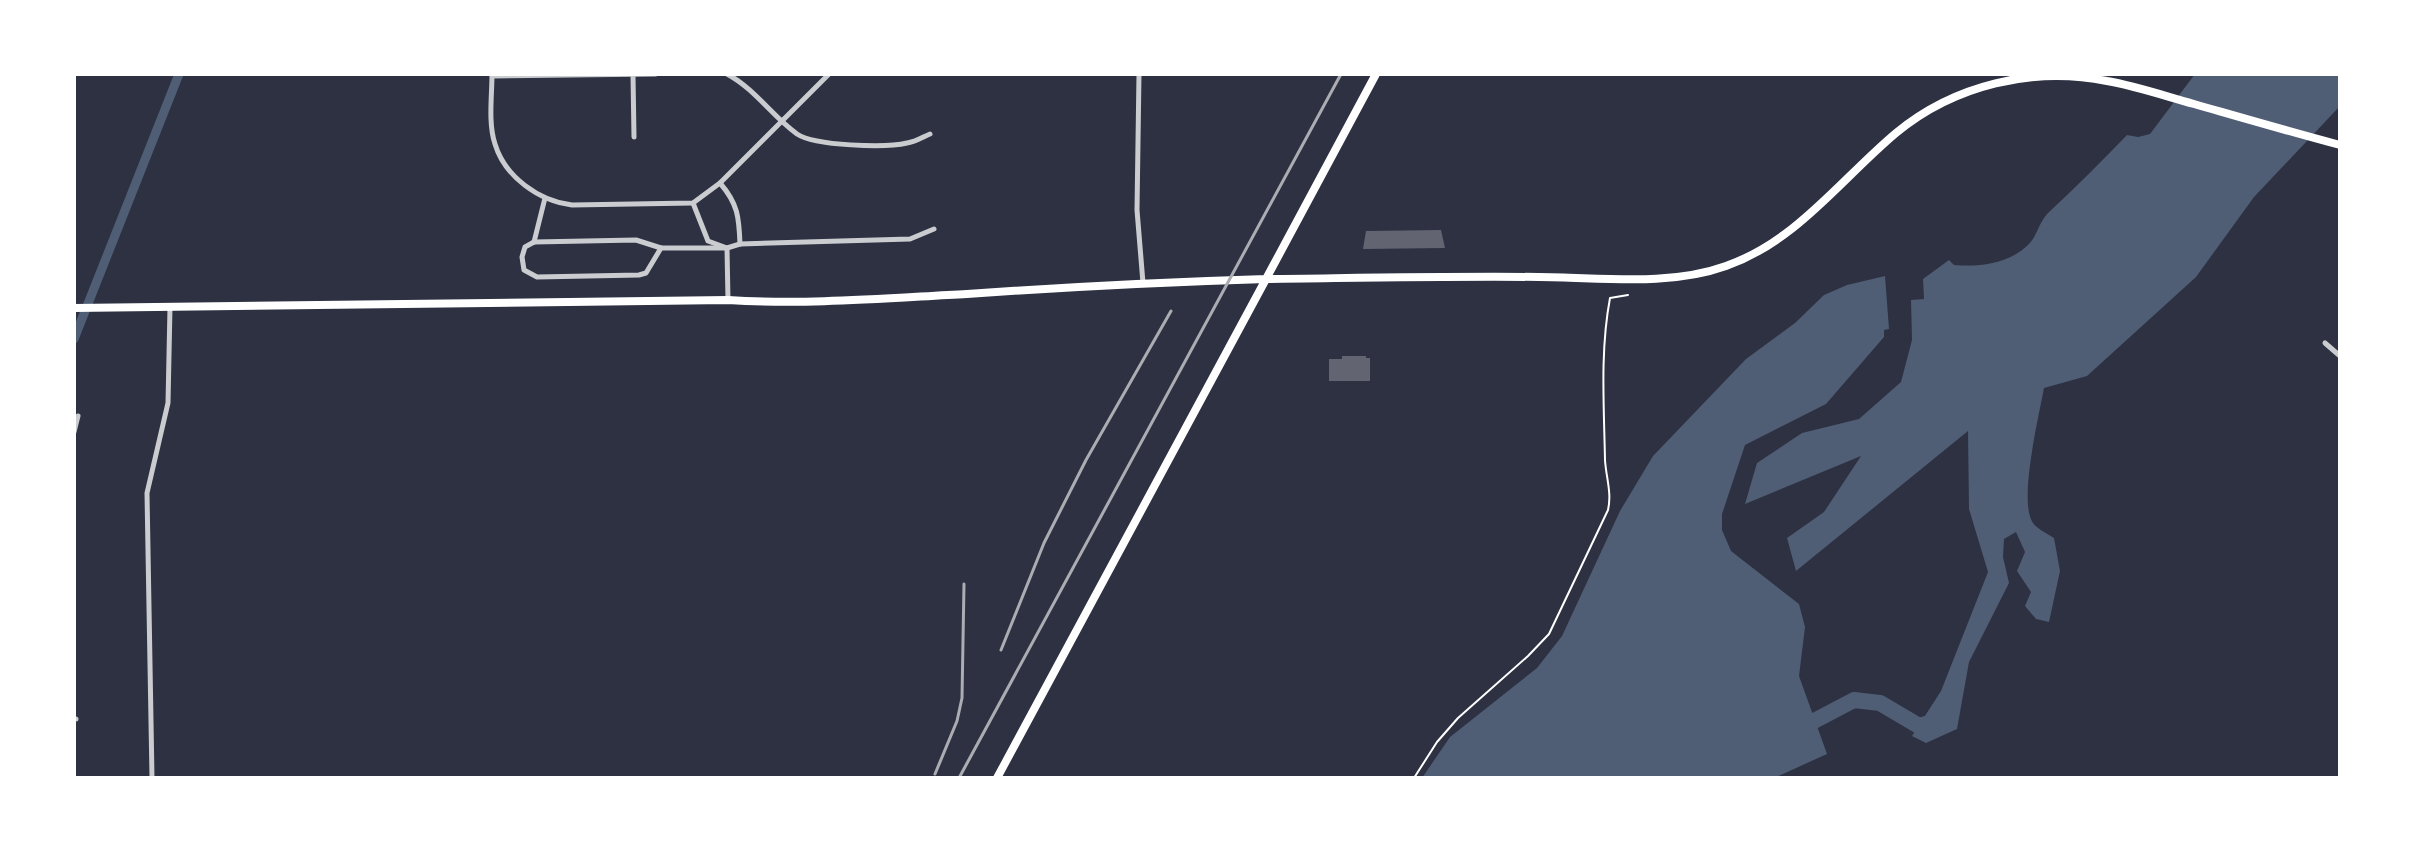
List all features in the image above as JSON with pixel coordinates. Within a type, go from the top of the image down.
[{"type":"main road","points":[[997,778],[1376,74]]},
{"type":"main road","points":[[76,308],[762,302],[886,299],[1143,283],[1266,279],[1405,276],[1628,278],[1707,272],[1728,266],[1793,230],[1895,134],[1920,116],[1954,97],[1993,84],[2029,77],[2081,77],[2132,87],[2340,145]]},
{"type":"street","points":[[656,74],[492,75],[492,126],[494,143],[500,156],[521,182],[545,198],[572,205],[693,203],[720,183],[829,74]]},
{"type":"street","points":[[727,74],[740,81],[797,133],[829,144],[907,144],[930,134]]},
{"type":"street","points":[[1139,74],[1137,210],[1143,283]]},
{"type":"street","points":[[633,75],[634,137]]},
{"type":"street","points":[[720,183],[732,197],[739,216],[740,244]]},
{"type":"street","points":[[534,242],[545,198]]},
{"type":"street","points":[[693,203],[708,241],[727,248]]},
{"type":"street","points":[[661,248],[646,273],[639,275],[537,277],[524,270],[522,262],[525,247],[534,242],[636,240],[661,248],[727,248],[740,244],[910,239],[934,229]]},
{"type":"street","points":[[727,248],[728,300]]},
{"type":"street","points":[[152,778],[147,493],[168,403],[170,307]]},
{"type":"street","points":[[2325,343],[2340,356]]},
{"type":"street","points":[[74,432],[78,416]]},
{"type":"path","points":[[1414,778],[1437,742],[1458,718],[1549,634],[1608,510],[1604,329],[1610,298],[1628,295]]},
{"type":"water","points":[[2195,74],[2340,74],[2340,106],[2254,197],[2196,277],[2087,376],[2044,388],[2031,458],[2028,497],[2033,523],[2054,538],[2060,571],[2049,622],[2036,619],[2025,606],[2031,592],[2017,571],[2025,552],[2016,532],[2004,539],[2003,557],[2009,583],[1969,662],[1957,729],[1926,743],[1912,736],[1941,691],[1988,572],[1969,509],[1968,431],[1796,571],[1787,538],[1824,512],[1861,456],[1745,504],[1757,463],[1802,433],[1859,419],[1901,382],[1912,340],[1911,300],[1924,299],[1923,279],[1949,260],[1954,265],[1984,265],[2021,251],[2032,241],[2048,213],[2127,135],[2138,137],[2150,134]]},
{"type":"water","points":[[1885,276],[1889,329],[1884,330],[1884,337],[1826,404],[1745,445],[1722,514],[1722,530],[1731,551],[1799,604],[1805,627],[1799,676],[1827,754],[1774,778],[1422,778],[1450,737],[1537,668],[1562,636],[1620,511],[1653,456],[1746,359],[1795,323],[1824,295],[1847,285]]},
{"type":"building","points":[[1441,230],[1445,248],[1363,249],[1366,231]]},
{"type":"building","points":[[1342,356],[1370,358],[1370,381],[1329,381],[1329,359],[1342,359]]},
{"type":"waterway","points":[[74,339],[179,74]]},
{"type":"waterway","points":[[1793,726],[1814,721],[1854,700],[1880,703],[1919,726],[1937,721]]},
{"type":"railway","points":[[959,778],[1341,74]]},
{"type":"railway","points":[[1001,650],[1044,543],[1086,460],[1171,311]]},
{"type":"railway","points":[[935,774],[957,721],[962,698],[964,584]]}]
